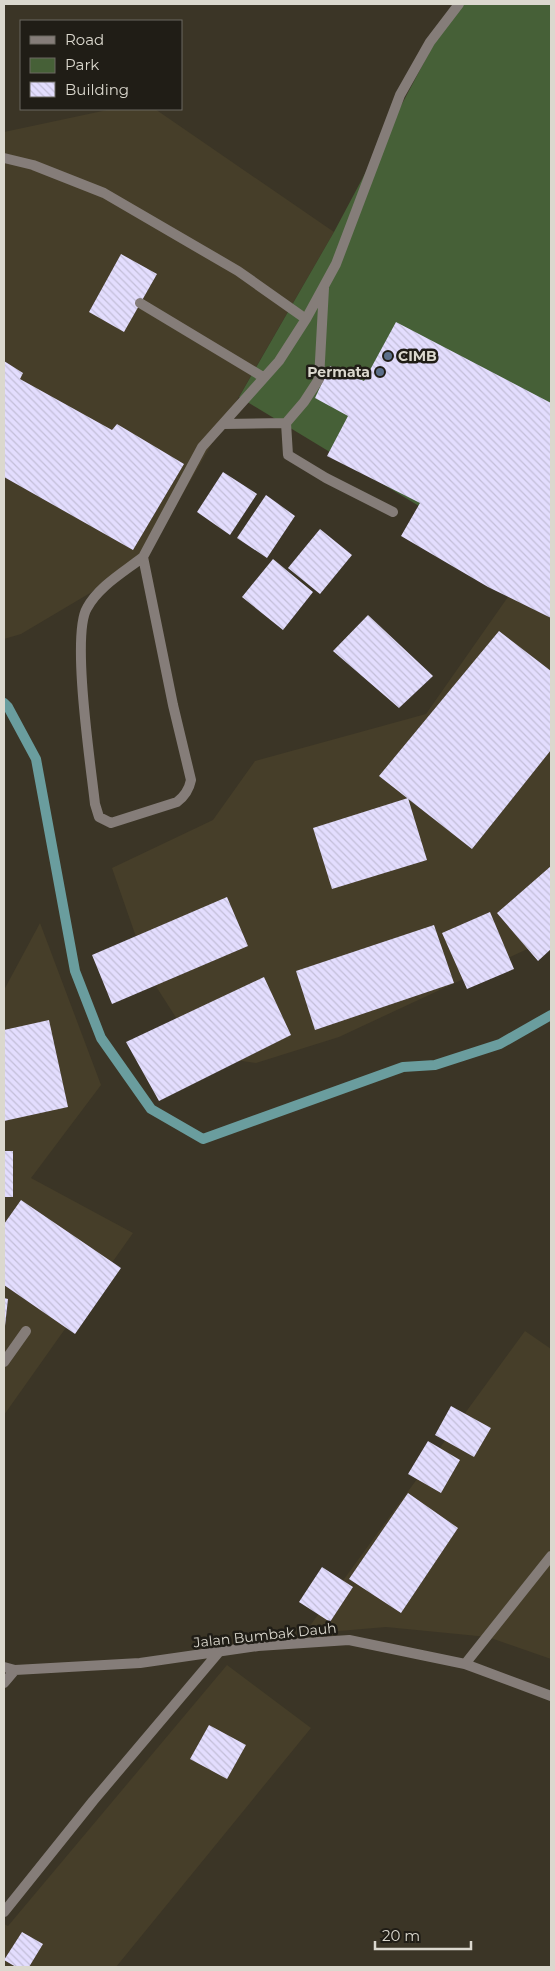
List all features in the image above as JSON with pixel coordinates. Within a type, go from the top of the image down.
[{"type":"street","points":[[143,557],[173,705],[191,780],[184,797],[177,802],[111,823],[99,817],[95,804],[85,714],[81,635],[86,609],[98,592],[143,557],[202,448],[279,361],[306,319],[336,264],[400,95],[430,42],[459,4]]},
{"type":"street","points":[[4,158],[33,165],[104,193],[238,272],[306,319]]},
{"type":"street","points":[[324,284],[319,379],[304,402],[286,423],[288,455],[326,478],[393,512]]},
{"type":"street","points":[[140,303],[264,377]]},
{"type":"street","points":[[223,424],[286,423]]},
{"type":"street","points":[[4,1362],[26,1330]]},
{"type":"street","points":[[466,1664],[551,1556]]},
{"type":"street","name":"Jalan Bumbak Dauh","points":[[4,1667],[15,1670],[140,1663],[258,1646],[349,1640],[466,1664],[551,1696]]},
{"type":"street","points":[[4,1912],[93,1801],[219,1652]]},
{"type":"street","points":[[4,1683],[15,1670]]},
{"type":"shaded area","points":[[107,110],[156,110],[334,232],[144,561],[21,634],[4,639],[4,132]]},
{"type":"shaded area","points":[[526,571],[551,586],[551,938],[339,1037],[256,1063],[200,1055],[150,977],[112,868],[213,820],[255,761],[426,714]]},
{"type":"shaded area","points":[[40,923],[101,1085],[31,1178],[133,1233],[4,1415],[4,990]]},
{"type":"shaded area","points":[[525,1331],[551,1349],[551,1659],[488,1637],[386,1627],[304,1634]]},
{"type":"shaded area","points":[[227,1665],[311,1728],[116,1967],[4,1967],[4,1924],[8,1926]]},
{"type":"green space","points":[[455,4],[551,4],[551,586],[239,397],[334,232]]},
{"type":"building","points":[[121,254],[157,274],[124,332],[89,312]]},
{"type":"building","points":[[396,322],[551,403],[551,618],[488,587],[401,536],[420,503],[327,456],[348,416],[315,398],[330,366],[364,381]]},
{"type":"building","points":[[4,361],[23,373],[20,379],[112,430],[117,424],[184,464],[133,550],[4,477]]},
{"type":"building","points":[[223,472],[257,494],[230,535],[197,512]]},
{"type":"building","points":[[266,495],[295,516],[267,558],[237,538]]},
{"type":"building","points":[[320,529],[352,555],[320,594],[288,568]]},
{"type":"building","points":[[273,559],[313,592],[283,630],[242,597]]},
{"type":"building","points":[[368,615],[433,676],[399,708],[333,651]]},
{"type":"building","points":[[499,631],[551,671],[551,750],[472,849],[379,776]]},
{"type":"building","points":[[408,798],[427,860],[332,889],[313,828]]},
{"type":"building","points":[[551,866],[551,949],[538,961],[497,913]]},
{"type":"building","points":[[227,897],[248,946],[112,1004],[92,955]]},
{"type":"building","points":[[490,912],[514,969],[467,989],[442,933]]},
{"type":"building","points":[[434,925],[454,983],[315,1030],[296,971]]},
{"type":"building","points":[[264,977],[291,1035],[159,1101],[126,1042]]},
{"type":"building","points":[[49,1020],[68,1107],[4,1121],[4,1030]]},
{"type":"building","points":[[4,1151],[13,1151],[13,1197],[4,1197]]},
{"type":"building","points":[[21,1200],[121,1268],[75,1334],[4,1285],[4,1224]]},
{"type":"building","points":[[4,1298],[8,1299],[5,1326],[4,1325]]},
{"type":"building","points":[[451,1406],[491,1428],[474,1457],[435,1435]]},
{"type":"building","points":[[428,1441],[460,1460],[441,1493],[408,1474]]},
{"type":"building","points":[[408,1493],[458,1528],[401,1613],[349,1579]]},
{"type":"building","points":[[322,1567],[353,1587],[330,1622],[299,1602]]},
{"type":"building","points":[[209,1725],[246,1745],[227,1779],[190,1759]]},
{"type":"building","points":[[22,1932],[43,1944],[29,1967],[16,1967],[4,1960]]},
{"type":"waterway","points":[[4,703],[36,759],[75,971],[101,1038],[151,1109],[203,1139],[403,1067],[435,1065],[500,1044],[551,1015]]},
{"type":"place","name":"CIMB","points":[[388,356]]},
{"type":"place","name":"Permata","points":[[380,372]]}]
